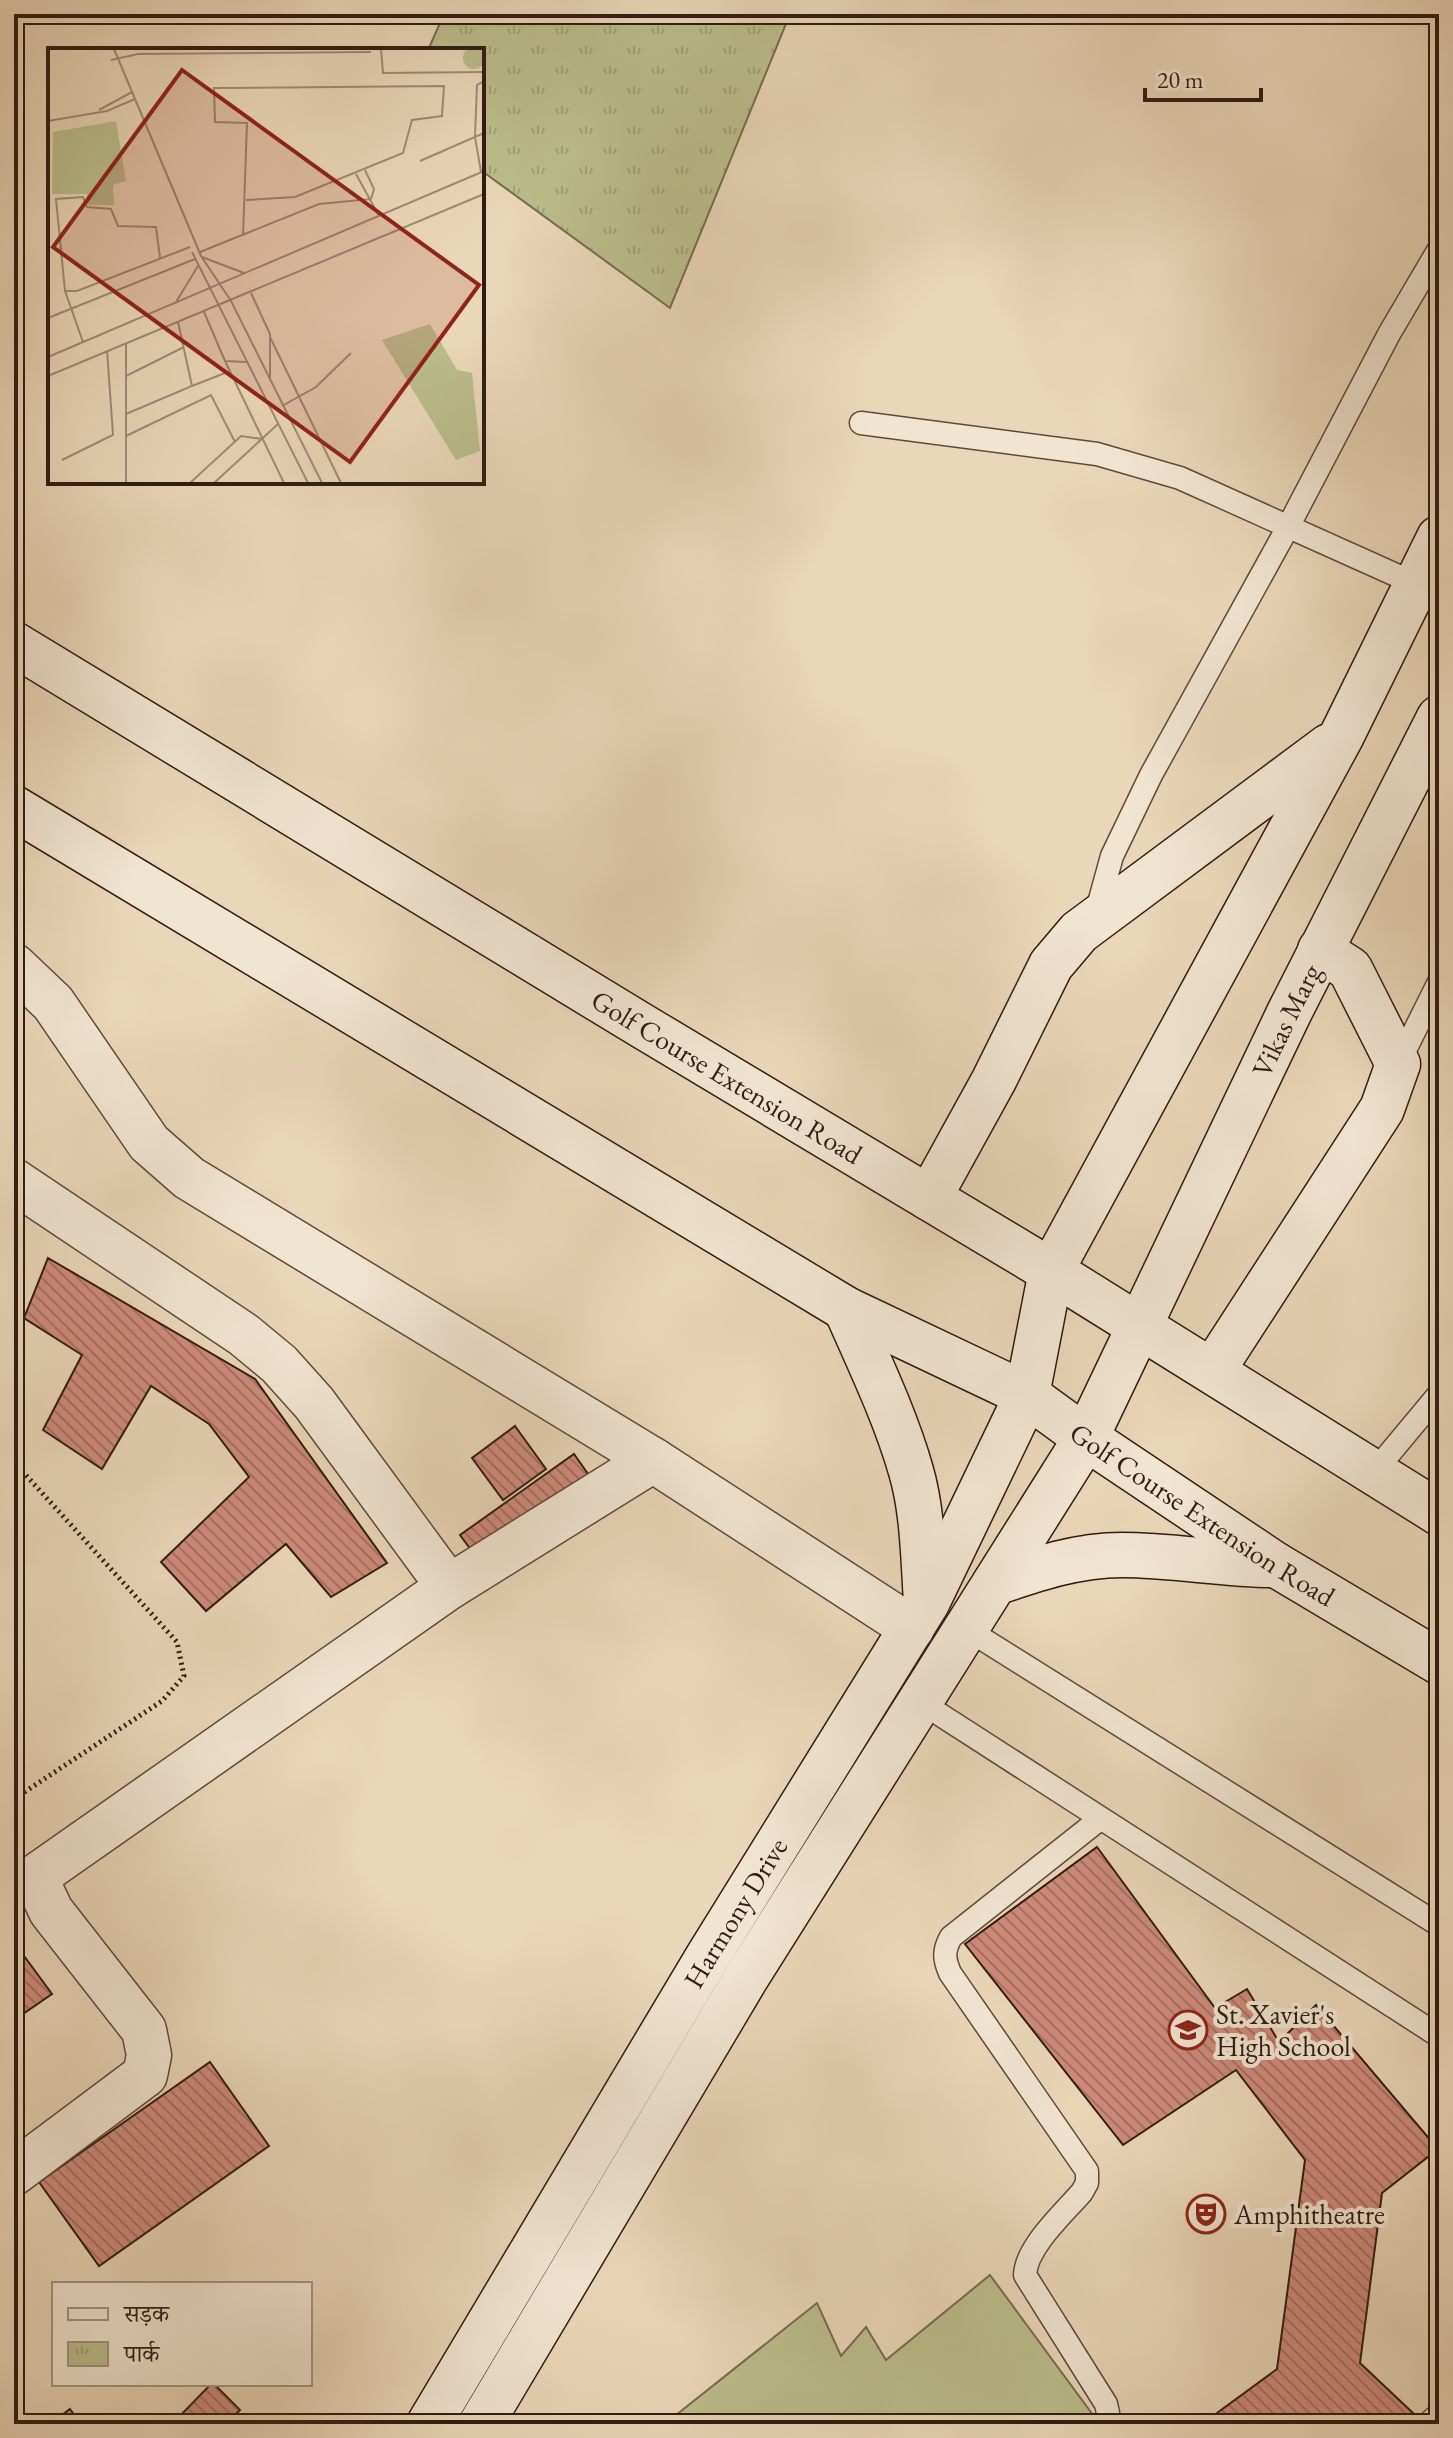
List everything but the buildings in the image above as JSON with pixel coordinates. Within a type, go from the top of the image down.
[{"type":"main road","name":"Harmony Drive","points":[[429,2424],[715,1944],[886,1665],[920,1616],[1027,1395],[1051,1271],[1341,737],[1439,538]]},
{"type":"main road","name":"Golf Course Extension Road","points":[[14,644],[1051,1271],[1439,1513]]},
{"type":"main road","name":"Vikas Marg","points":[[1086,1438],[1320,950],[1439,718]]},
{"type":"main road","points":[[929,1198],[994,1080],[1051,965],[1079,932],[1341,737]]},
{"type":"main road","name":"Golf Course Extension Road","points":[[15,811],[846,1309],[1027,1395],[1276,1565],[1439,1662]]},
{"type":"main road","points":[[1213,1370],[1382,1109],[1398,1064],[1350,969],[1320,950]]},
{"type":"main road","points":[[14,966],[53,1003],[149,1143],[189,1178],[653,1460],[920,1616]]},
{"type":"main road","points":[[14,1181],[244,1335],[279,1364],[314,1403],[449,1587]]},
{"type":"main road","points":[[846,1309],[886,1401],[912,1473],[918,1505],[920,1616]]},
{"type":"main road","name":"Harmony Drive","points":[[481,2424],[746,1978],[1086,1438]]},
{"type":"main road","points":[[14,2173],[145,2075],[149,2055],[144,2030],[51,1911],[35,1877],[449,1587],[653,1460]]},
{"type":"main road","points":[[995,1583],[1074,1559],[1120,1555],[1276,1565]]},
{"type":"lane","points":[[1095,919],[1112,856],[1145,788],[1288,527],[1389,334],[1439,249]]},
{"type":"lane","points":[[861,423],[1097,454],[1180,478],[1416,584]]},
{"type":"lane","points":[[1398,1064],[1436,996]]},
{"type":"lane","points":[[1374,1472],[1439,1394]]},
{"type":"lane","points":[[965,1628],[1439,1925]]},
{"type":"lane","points":[[919,1701],[1439,2036]]},
{"type":"lane","points":[[1100,1819],[951,1937],[944,1948],[950,1973],[1087,2171],[1087,2183],[1082,2192],[1032,2252],[1025,2263],[1025,2275],[1106,2404],[1108,2413],[1105,2424]]},
{"type":"lane","points":[[1428,2424],[1439,2414]]},
{"type":"path","points":[[14,1462],[177,1642],[184,1676],[162,1701],[14,1799]]},
{"type":"green space","points":[[444,14],[790,14],[670,308],[484,172],[484,48],[429,48]]},
{"type":"green space","points":[[990,2275],[1093,2415],[1082,2424],[666,2423],[817,2303],[841,2356],[866,2327],[886,2360]]},
{"type":"place","name":"St. Xavier's High School","points":[[1188,2030]]},
{"type":"place","name":"Amphitheatre","points":[[1206,2214]]}]
